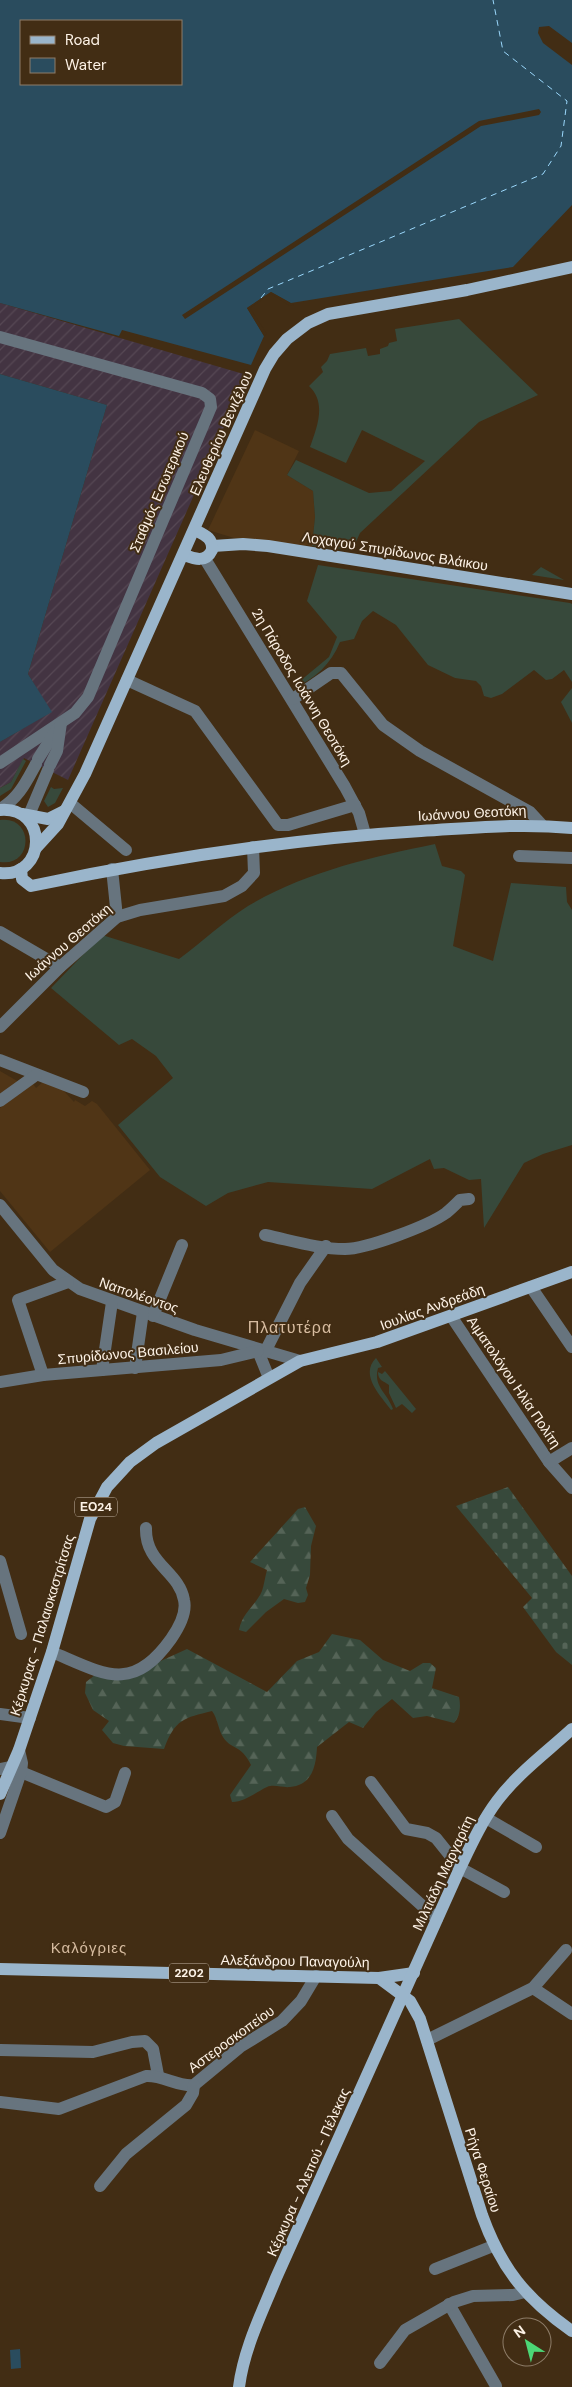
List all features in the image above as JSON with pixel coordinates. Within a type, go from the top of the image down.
[{"type":"main road","name":"Ελευθερίου Βενιζέλου","points":[[21,869],[32,857],[36,848],[54,830],[67,807],[184,555],[269,362],[282,343],[301,328],[323,316],[340,311],[467,290],[572,268]]},
{"type":"main road","points":[[184,555],[199,560],[205,559],[210,555],[213,546],[209,537],[195,530]]},
{"type":"main road","name":"Λοχαγού Σπυρίδωνος Βλάικου","points":[[213,546],[243,544],[268,546],[572,594]]},
{"type":"main road","points":[[0,809],[48,819],[67,807]]},
{"type":"main road","points":[[24,814],[33,826],[36,836],[36,848]]},
{"type":"main road","name":"Ιωάννου Θεοτόκη","points":[[21,869],[22,879],[31,886],[190,855],[365,834],[496,825],[542,825],[572,828]]},
{"type":"main road","points":[[0,873],[9,873],[21,869]]},
{"type":"main road","name":"Ιουλίας Ανδρεάδη","points":[[300,1361],[365,1346],[572,1272]]},
{"type":"main road","name":"Κέρκυρας - Παλαιοκαστρίτσας","points":[[0,1794],[19,1750],[30,1718],[52,1652],[88,1527],[98,1501],[113,1480],[130,1462],[156,1442],[300,1361]]},
{"type":"main road","name":"Μιλτιάδη Μαργαρίτη","points":[[414,1973],[460,1868],[486,1818],[508,1788],[572,1729]]},
{"type":"main road","name":"Αλεξάνδρου Παναγούλη","points":[[0,1969],[379,1978],[404,1996]]},
{"type":"main road","name":"2202","points":[[379,1978],[414,1973]]},
{"type":"main road","name":"Κέρκυρα - Αλεπού - Πέλεκας","points":[[239,2387],[243,2363],[269,2295],[414,1973]]},
{"type":"main road","name":"Ρήγα Φεραίου","points":[[404,1996],[415,2008],[427,2040],[465,2166],[493,2246],[506,2268],[525,2292],[543,2309],[572,2331]]},
{"type":"street","name":"Σταθμός Εσωτερικού","points":[[0,337],[202,393],[208,397],[211,403],[210,411],[88,697],[75,713],[0,763]]},
{"type":"street","name":"2η Πάροδος Ιωάννη Θεοτόκη","points":[[205,559],[293,699],[355,805],[365,834]]},
{"type":"street","points":[[293,699],[331,674],[341,673],[383,725],[420,751],[528,810],[542,825]]},
{"type":"street","points":[[127,680],[195,711],[278,824],[288,825],[355,805]]},
{"type":"street","points":[[0,809],[14,800],[43,764],[57,751],[61,723]]},
{"type":"street","points":[[24,814],[43,764]]},
{"type":"street","points":[[67,807],[126,850]]},
{"type":"street","name":"Ιωάννου Θεοτόκη","points":[[0,1027],[60,967],[117,917],[130,912],[233,893],[254,873],[253,847]]},
{"type":"street","points":[[519,856],[572,858]]},
{"type":"street","points":[[112,869],[117,917]]},
{"type":"street","points":[[0,932],[60,967]]},
{"type":"street","points":[[0,1060],[83,1092]]},
{"type":"street","points":[[0,1101],[36,1075]]},
{"type":"street","points":[[264,1235],[347,1249],[378,1242],[439,1217],[460,1200],[469,1199]]},
{"type":"street","name":"Ναπολέοντος","points":[[0,1205],[53,1270],[80,1289],[112,1302],[261,1351],[300,1361]]},
{"type":"street","points":[[136,1368],[148,1314],[182,1245]]},
{"type":"street","points":[[268,1378],[261,1351],[300,1283],[326,1246]]},
{"type":"street","points":[[43,1375],[18,1300],[68,1282]]},
{"type":"street","points":[[531,1287],[572,1346]]},
{"type":"street","points":[[102,1370],[112,1302]]},
{"type":"street","name":"Αιματολόγου Ηλία Πολίτη","points":[[452,1316],[549,1462],[572,1488]]},
{"type":"street","name":"Σπυρίδωνος Βασιλείου","points":[[0,1382],[43,1375],[228,1359],[261,1351]]},
{"type":"street","points":[[549,1462],[572,1448]]},
{"type":"street","points":[[52,1652],[109,1675],[119,1676],[144,1668],[154,1661],[170,1640],[182,1617],[184,1599],[174,1582],[150,1552],[146,1538],[146,1528]]},
{"type":"street","points":[[0,1561],[21,1634]]},
{"type":"street","points":[[0,1714],[30,1718]]},
{"type":"street","points":[[0,1833],[11,1770],[106,1807],[113,1805],[117,1799],[125,1773]]},
{"type":"street","points":[[371,1782],[406,1829],[427,1833],[436,1838],[460,1868],[504,1892]]},
{"type":"street","points":[[332,1816],[348,1839],[437,1919]]},
{"type":"street","points":[[486,1818],[536,1847]]},
{"type":"street","points":[[427,2040],[533,1988],[566,1950]]},
{"type":"street","name":"Αστεροσκοπείου","points":[[0,2102],[59,2109],[135,2079],[158,2076],[188,2086],[194,2085],[240,2047],[282,2022],[301,2001],[316,1976]]},
{"type":"street","points":[[533,1988],[572,2014]]},
{"type":"street","points":[[0,2050],[93,2052],[132,2042],[145,2041],[153,2049],[158,2076]]},
{"type":"street","points":[[100,2186],[126,2154],[186,2105],[193,2093],[194,2085]]},
{"type":"street","points":[[435,2269],[493,2246]]},
{"type":"street","points":[[380,2363],[405,2330],[449,2304],[473,2296],[525,2292]]},
{"type":"street","points":[[449,2304],[496,2386]]},
{"type":"shaded area","points":[[0,303],[247,375],[68,780],[24,758],[11,782],[0,788],[0,742],[51,712],[28,674],[107,405],[0,374]]},
{"type":"shaded area","points":[[255,430],[299,451],[287,475],[313,491],[315,517],[312,546],[234,538],[208,530]]},
{"type":"shaded area","points":[[0,1071],[19,1082],[0,1095]]},
{"type":"shaded area","points":[[43,1082],[62,1089],[74,1102],[75,1100],[85,1106],[92,1101],[97,1104],[150,1170],[50,1252],[0,1191],[0,1108],[33,1084],[36,1088]]},
{"type":"green space","points":[[459,319],[538,395],[479,422],[360,533],[355,544],[355,550],[312,546],[315,517],[313,491],[287,475],[296,460],[369,493],[391,491],[425,461],[362,430],[346,463],[310,447],[318,423],[319,407],[318,400],[309,386],[323,372],[321,367],[327,361],[330,354],[366,348],[368,356],[380,354],[380,349],[388,346],[389,343],[397,341],[395,329]]},
{"type":"green space","points":[[318,565],[570,603],[572,604],[572,682],[564,670],[552,679],[546,680],[534,670],[502,694],[491,698],[484,696],[481,686],[476,681],[455,678],[428,665],[396,625],[373,611],[362,621],[354,639],[340,642],[322,670],[294,688],[329,657],[337,637],[307,601]]},
{"type":"green space","points":[[541,567],[564,580],[532,575]]},
{"type":"green space","points":[[572,688],[572,723],[561,702]]},
{"type":"green space","points":[[23,759],[26,761],[11,789],[0,796],[0,788],[11,782]]},
{"type":"green space","points":[[51,787],[54,789],[63,788],[55,803],[48,807],[44,801]]},
{"type":"green space","points":[[0,820],[11,821],[19,825],[24,832],[26,841],[24,850],[19,857],[11,861],[0,862]]},
{"type":"green space","points":[[435,844],[442,866],[461,871],[465,875],[453,946],[493,961],[511,883],[566,887],[567,902],[572,910],[572,1145],[543,1154],[524,1163],[484,1228],[481,1179],[469,1180],[444,1168],[434,1169],[430,1159],[372,1189],[268,1182],[228,1193],[206,1206],[160,1177],[118,1125],[173,1078],[156,1056],[132,1039],[119,1045],[51,988],[102,935],[179,959],[248,906],[292,884],[363,860]]},
{"type":"green space","points":[[376,1358],[382,1367],[378,1368],[377,1380],[393,1409],[391,1410],[373,1385],[370,1371],[371,1365]]},
{"type":"green space","points":[[385,1371],[416,1409],[412,1413],[402,1404],[396,1408],[389,1393],[389,1385],[380,1379],[378,1375],[378,1372],[382,1374]]},
{"type":"green space","points":[[508,1487],[572,1576],[572,1665],[556,1652],[523,1607],[532,1598],[456,1506]]},
{"type":"green space","points":[[305,1507],[316,1526],[311,1546],[310,1575],[306,1588],[308,1595],[305,1602],[298,1603],[284,1599],[266,1612],[246,1632],[239,1630],[243,1619],[262,1591],[267,1570],[250,1562],[298,1509]]},
{"type":"green space","points":[[332,1634],[360,1640],[383,1660],[410,1671],[423,1663],[430,1663],[436,1668],[432,1688],[459,1697],[460,1711],[456,1721],[454,1723],[427,1716],[413,1718],[392,1699],[376,1712],[363,1728],[349,1722],[317,1747],[316,1761],[312,1773],[304,1782],[290,1787],[270,1786],[246,1799],[232,1802],[230,1795],[251,1765],[240,1750],[229,1744],[223,1737],[212,1711],[182,1721],[172,1731],[164,1749],[124,1746],[113,1743],[102,1730],[109,1721],[93,1710],[85,1693],[86,1682],[95,1675],[143,1669],[187,1649],[267,1692],[297,1661],[319,1652]]},
{"type":"water","points":[[0,0],[572,0],[572,205],[513,267],[291,303],[271,292],[247,308],[264,336],[251,365],[122,330],[119,336],[0,303]]},
{"type":"water","points":[[0,374],[107,405],[28,674],[52,712],[0,742]]},
{"type":"water","points":[[20,2349],[21,2368],[11,2369],[10,2350]]},
{"type":"pier","points":[[549,26],[572,43],[572,65],[543,43],[538,33],[539,27]]},
{"type":"pier","points":[[539,109],[541,112],[539,115],[481,126],[185,319],[182,315],[479,121]]},
{"type":"pier","points":[[271,292],[294,305],[290,306],[271,294],[250,308],[267,334],[264,336],[247,308]]},
{"type":"ferry route","points":[[261,298],[268,289],[543,174],[561,146],[567,101],[503,51],[493,0]]},
{"type":"district","name":"Πλατυτέρα","points":[[290,1327]]},
{"type":"district","name":"Καλόγριες","points":[[89,1948]]}]
